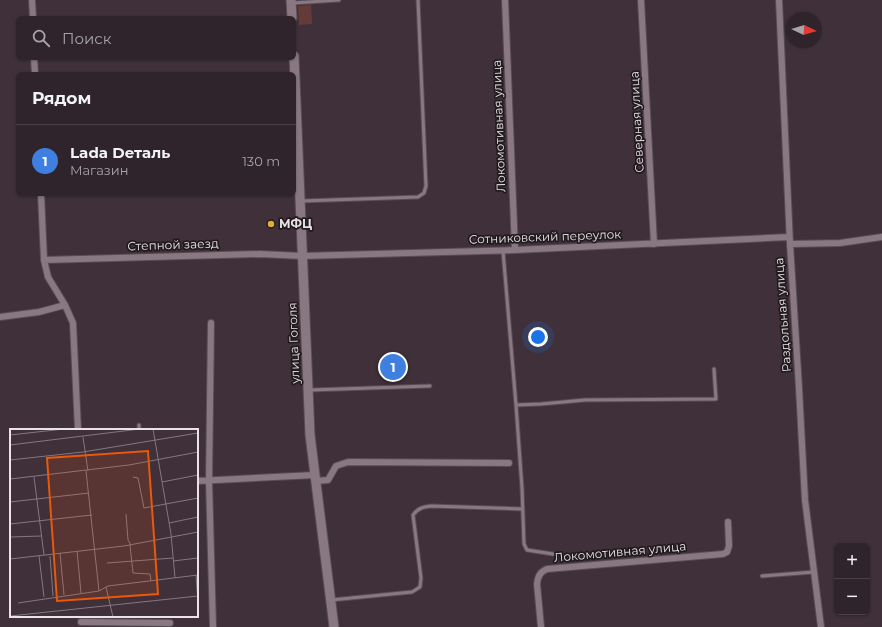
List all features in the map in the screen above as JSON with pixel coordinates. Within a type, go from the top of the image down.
[{"type":"main road","points":[[292,2],[292,16]]},
{"type":"main road","name":"улица Гоголя","points":[[294,60],[294,72]]},
{"type":"main road","name":"улица Гоголя","points":[[296,145],[300,201],[310,435],[332,600],[334,627]]},
{"type":"street","points":[[32,0],[33,16]]},
{"type":"street","name":"Локомотивная улица","points":[[505,0],[515,250]]},
{"type":"street","name":"Северная улица","points":[[641,0],[654,244]]},
{"type":"street","name":"Раздольная улица","points":[[779,0],[789,237],[805,500],[821,627]]},
{"type":"street","points":[[34,60],[35,72]]},
{"type":"street","points":[[41,196],[44,260],[48,277],[65,305],[73,323],[78,429]]},
{"type":"street","name":"Сотниковский переулок","points":[[302,256],[504,251],[789,237]]},
{"type":"street","points":[[790,244],[840,243],[882,237]]},
{"type":"street","name":"Степной заезд","points":[[44,260],[260,254],[302,256]]},
{"type":"street","points":[[0,317],[39,312],[65,305]]},
{"type":"street","points":[[211,323],[209,481],[213,627]]},
{"type":"street","points":[[198,481],[315,478],[328,480],[336,466],[348,462],[509,463]]},
{"type":"street","name":"Локомотивная улица","points":[[541,627],[536,584],[541,572],[547,569],[723,554],[728,552],[729,546],[728,522]]},
{"type":"street","points":[[81,622],[170,623]]},
{"type":"lane","points":[[292,2],[339,0]]},
{"type":"lane","points":[[300,201],[418,197],[424,193],[426,186],[418,0]]},
{"type":"lane","points":[[504,251],[516,405],[524,544],[527,550],[553,554]]},
{"type":"lane","points":[[516,405],[585,400],[716,399],[714,368]]},
{"type":"lane","points":[[308,390],[430,386]]},
{"type":"lane","points":[[332,600],[412,592],[420,587],[421,578],[413,516],[417,510],[431,506],[522,509]]},
{"type":"lane","points":[[762,576],[814,572]]},
{"type":"shaded area","points":[[311,5],[312,24],[299,25],[298,6]]},
{"type":"place","name":"МФЦ","points":[[271,224]]},
{"type":"place","name":"Lada Dеталь","points":[[393,367]]}]
